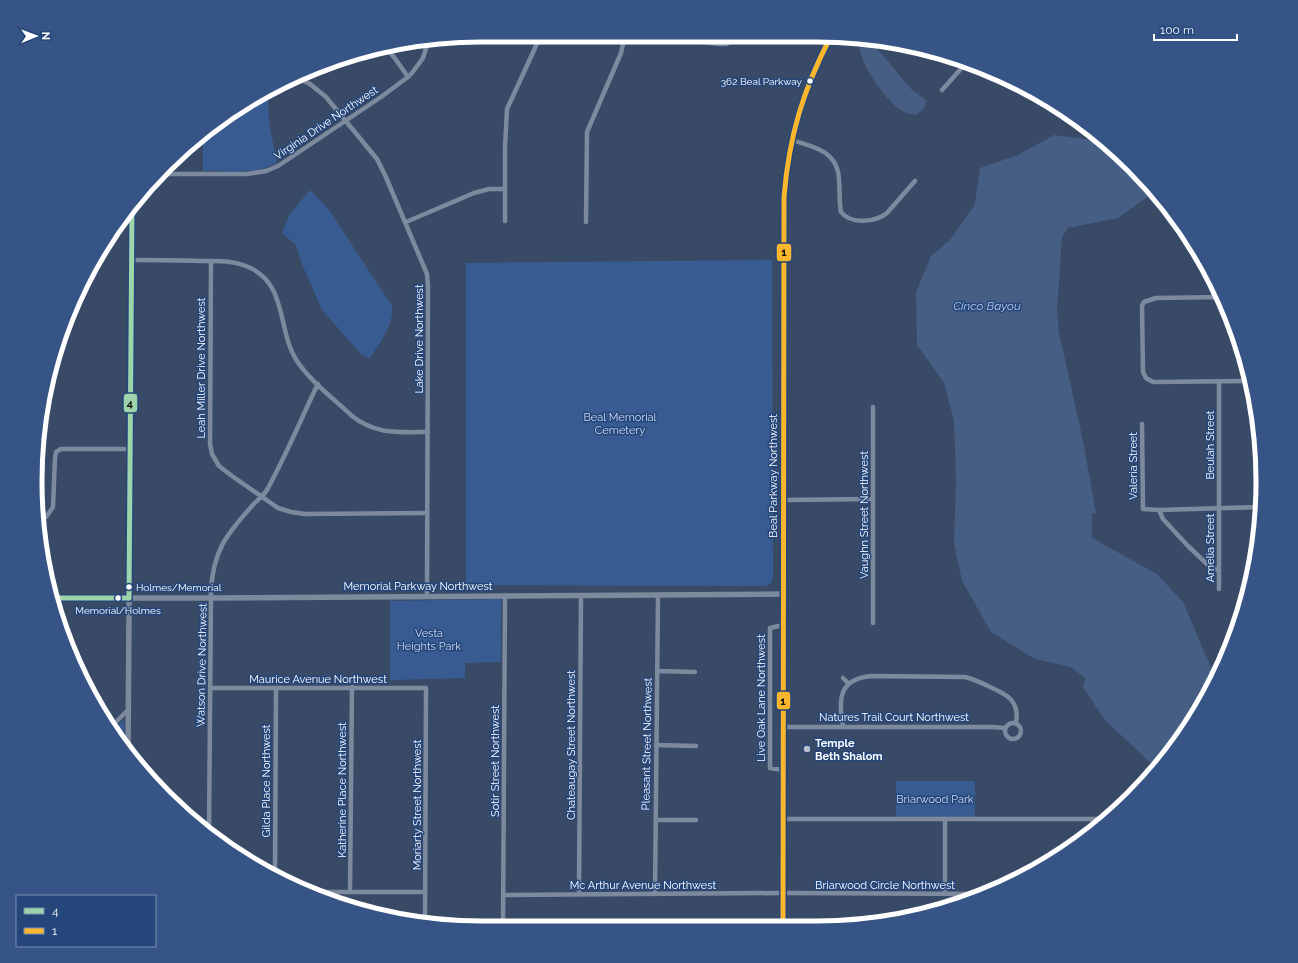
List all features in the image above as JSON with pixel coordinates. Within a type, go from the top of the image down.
[{"type":"main road","name":"Beal Parkway Northwest","points":[[783,921],[784,197],[791,140],[809,80],[829,42]]},
{"type":"street","points":[[505,221],[506,117],[508,109],[538,42]]},
{"type":"street","points":[[586,222],[587,132],[621,53],[623,42]]},
{"type":"street","points":[[703,42],[720,44],[731,42]]},
{"type":"street","name":"Virginia Drive Northwest","points":[[168,174],[247,174],[266,171],[285,162],[408,78],[423,58],[427,46]]},
{"type":"street","points":[[390,52],[408,78]]},
{"type":"street","points":[[942,90],[963,67]]},
{"type":"street","name":"Lake Drive Northwest","points":[[302,80],[310,84],[326,97],[377,159],[406,222],[425,270],[428,286],[427,596]]},
{"type":"street","points":[[791,140],[815,147],[826,153],[832,159],[838,172],[841,212],[847,218],[852,220],[872,220],[882,217],[914,181]]},
{"type":"street","points":[[406,222],[481,191],[489,189],[505,189]]},
{"type":"street","points":[[128,742],[132,216]]},
{"type":"street","points":[[131,260],[230,261],[246,266],[266,280],[275,293],[293,354],[302,367],[358,421],[374,429],[394,432],[428,432]]},
{"type":"street","name":"Leah Miller Drive Northwest","points":[[211,261],[210,433],[211,449],[219,466],[278,508],[297,513],[427,513]]},
{"type":"street","points":[[1216,297],[1156,298],[1144,302],[1142,306],[1144,375],[1149,380],[1154,382],[1244,381]]},
{"type":"street","name":"Beulah Street","points":[[1219,381],[1219,508]]},
{"type":"street","name":"Watson Drive Northwest","points":[[209,826],[211,598],[213,567],[220,546],[229,533],[268,490],[318,384]]},
{"type":"street","name":"Vaughn Street Northwest","points":[[873,407],[873,623]]},
{"type":"street","name":"Valeria Street","points":[[1142,424],[1142,509],[1159,510]]},
{"type":"street","points":[[44,518],[53,507],[56,452],[61,449],[130,449]]},
{"type":"street","points":[[783,500],[873,499]]},
{"type":"street","points":[[1219,571],[1208,565],[1187,544],[1163,519],[1159,510],[1255,507]]},
{"type":"street","name":"Amelia Street","points":[[1219,508],[1219,589]]},
{"type":"street","name":"Pleasant Street Northwest","points":[[655,894],[658,594]]},
{"type":"street","name":"Memorial Parkway Northwest","points":[[58,598],[783,594]]},
{"type":"street","name":"Chateaugay Street Northwest","points":[[579,894],[581,595]]},
{"type":"street","name":"Sotir Street Northwest","points":[[503,921],[505,596]]},
{"type":"street","name":"Live Oak Lane Northwest","points":[[783,625],[770,628],[770,768],[783,770]]},
{"type":"street","points":[[657,671],[695,672]]},
{"type":"street","points":[[843,726],[841,700],[845,687],[848,683],[857,679],[871,676],[973,678],[1006,694],[1012,700],[1017,712],[1016,723]]},
{"type":"street","points":[[843,678],[848,683]]},
{"type":"street","name":"Maurice Avenue Northwest","points":[[210,688],[426,688]]},
{"type":"street","name":"Gilda Place Northwest","points":[[275,869],[276,688]]},
{"type":"street","name":"Katherine Place Northwest","points":[[350,892],[352,688]]},
{"type":"street","name":"Moriarty Street Northwest","points":[[425,917],[426,688]]},
{"type":"street","points":[[114,724],[128,710]]},
{"type":"street","points":[[1010,723],[1016,723],[1022,730],[1017,739],[1014,739],[1008,737],[1005,728],[1010,723]]},
{"type":"street","name":"Natures Trail Court Northwest","points":[[783,727],[992,726],[1005,728]]},
{"type":"street","points":[[656,745],[696,746]]},
{"type":"street","points":[[783,819],[1097,819]]},
{"type":"street","points":[[945,819],[945,894]]},
{"type":"street","points":[[656,820],[696,820]]},
{"type":"street","points":[[324,892],[425,892]]},
{"type":"street","name":"Mc Arthur Avenue Northwest","points":[[503,895],[783,894]]},
{"type":"street","name":"Briarwood Circle Northwest","points":[[783,894],[969,894]]},
{"type":"green space","points":[[268,98],[269,122],[277,163],[268,167],[250,171],[203,171],[203,142],[237,116]]},
{"type":"green space","points":[[310,190],[329,210],[392,306],[389,326],[370,358],[362,355],[322,310],[302,264],[296,245],[282,233],[290,214]]},
{"type":"green space","name":"Beal Memorial Cemetery","points":[[772,260],[773,576],[771,583],[766,586],[466,585],[466,263]]},
{"type":"green space","name":"Vesta Heights Park","points":[[501,599],[501,662],[465,663],[465,678],[390,680],[390,601]]},
{"type":"green space","points":[[124,719],[124,737],[117,727]]},
{"type":"green space","name":"Briarwood Park","points":[[896,781],[975,781],[975,817],[896,817]]},
{"type":"water","points":[[860,45],[875,46],[911,89],[927,101],[923,110],[915,115],[906,113],[899,109],[877,85],[865,65]]},
{"type":"water","name":"Cinco Bayou","points":[[1054,135],[1085,139],[1090,138],[1127,171],[1150,195],[1118,218],[1068,228],[1062,237],[1057,311],[1059,332],[1083,441],[1096,513],[1092,514],[1092,538],[1157,574],[1183,602],[1213,671],[1182,726],[1152,765],[1104,719],[1083,687],[1085,678],[1071,667],[1035,659],[991,632],[962,581],[954,543],[956,483],[954,420],[944,383],[917,345],[916,292],[931,256],[951,239],[975,204],[980,168],[1018,155]]},
{"type":"transit line","name":"1","points":[[783,921],[784,197],[786,175],[799,114],[813,75],[828,42]]},
{"type":"transit line","name":"4","points":[[129,598],[132,215]]},
{"type":"transit line","name":"4","points":[[58,598],[129,598]]},
{"type":"place","name":"362 Beal Parkway","points":[[810,81]]},
{"type":"place","name":"Holmes/Memorial","points":[[129,587]]},
{"type":"place","name":"Memorial/Holmes","points":[[118,598]]},
{"type":"place","name":"Temple Beth Shalom","points":[[807,749]]}]
